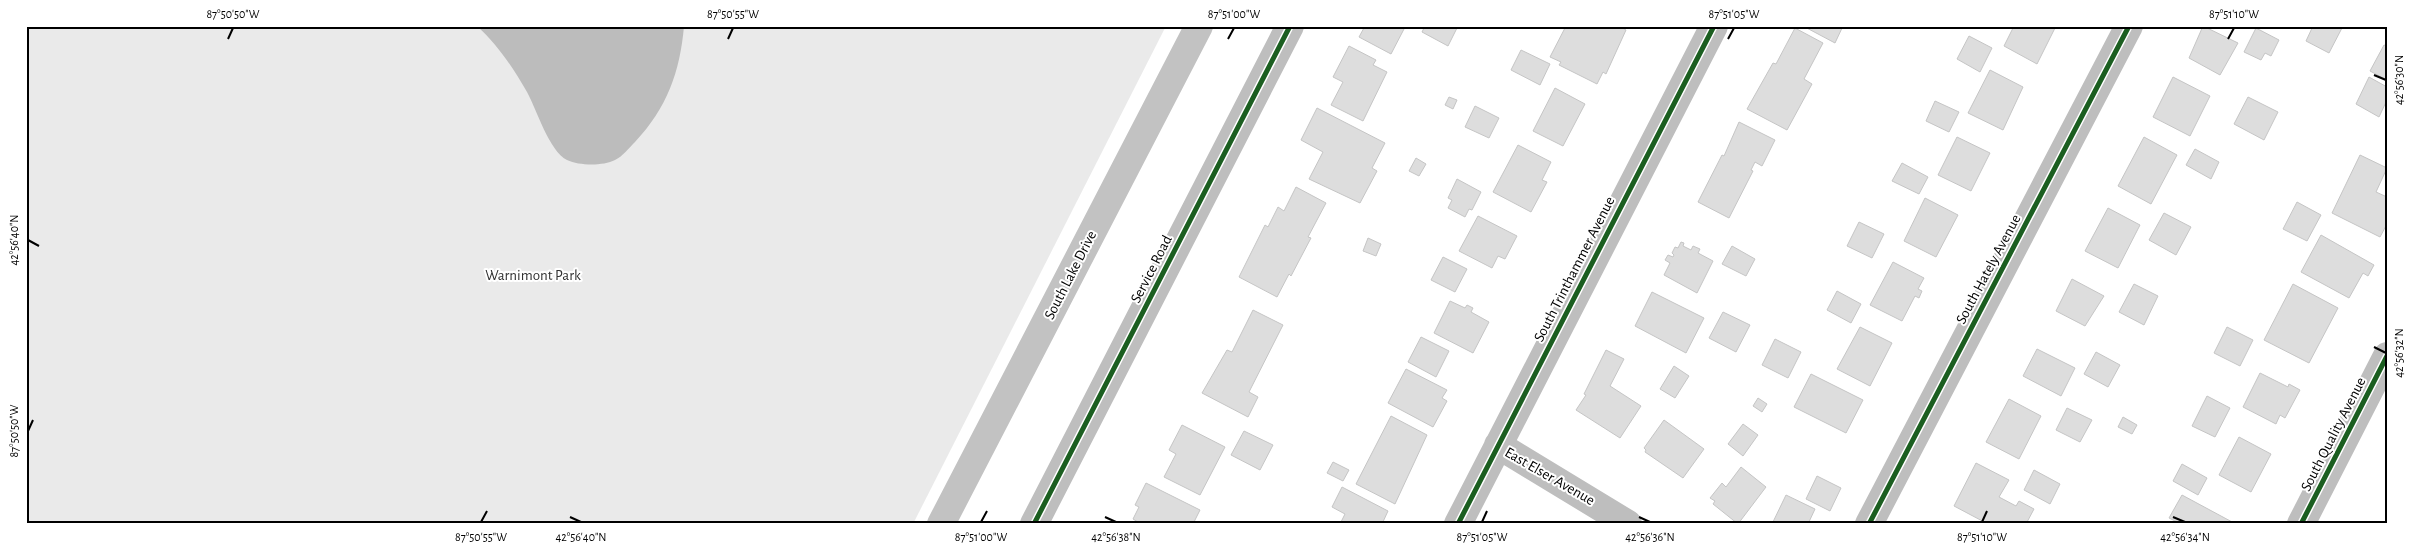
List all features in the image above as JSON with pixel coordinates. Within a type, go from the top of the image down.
[{"type":"main road","name":"South Lake Drive","points":[[941,524],[1199,26]]},
{"type":"street","name":"Service Road","points":[[1034,524],[1290,26]]},
{"type":"street","name":"South Trinthammer Avenue","points":[[1458,524],[1714,26]]},
{"type":"street","name":"South Hately Avenue","points":[[1869,524],[2129,26]]},
{"type":"street","name":"South Quality Avenue","points":[[2301,524],[2387,356]]},
{"type":"street","name":"East Elser Avenue","points":[[1498,445],[1602,506],[1628,524]]},
{"type":"green space","name":"Warnimont Park","points":[[26,26],[1166,26],[913,524],[26,524]]},
{"type":"shaded area","points":[[477,26],[684,26],[675,74],[670,89],[656,116],[620,157],[610,162],[591,165],[567,160],[555,148],[516,74],[505,57]]},
{"type":"building","points":[[1365,26],[1403,26],[1404,29],[1391,54],[1359,37]]},
{"type":"building","points":[[1425,26],[1458,26],[1448,46],[1422,32]]},
{"type":"building","points":[[1566,26],[1619,26],[1626,30],[1606,74],[1603,72],[1597,84],[1559,65],[1561,62],[1550,57]]},
{"type":"building","points":[[1803,26],[1843,26],[1835,43]]},
{"type":"building","points":[[2014,26],[2056,26],[2037,64],[2004,46]]},
{"type":"building","points":[[2203,26],[2238,43],[2220,75],[2189,58]]},
{"type":"building","points":[[2313,26],[2343,26],[2329,53],[2306,41]]},
{"type":"building","points":[[1795,28],[1823,43],[1804,79],[1812,84],[1787,130],[1747,109],[1773,63],[1776,64]]},
{"type":"building","points":[[2256,28],[2279,40],[2271,56],[2265,53],[2261,60],[2244,52]]},
{"type":"building","points":[[1969,36],[1992,48],[1980,72],[1957,59]]},
{"type":"building","points":[[2384,45],[2387,46],[2387,80],[2370,71]]},
{"type":"building","points":[[1349,46],[1376,60],[1373,65],[1387,72],[1363,121],[1331,105],[1343,82],[1333,77]]},
{"type":"building","points":[[1521,50],[1550,64],[1540,85],[1511,70]]},
{"type":"building","points":[[1990,70],[2023,87],[2003,130],[1968,113]]},
{"type":"building","points":[[2173,77],[2210,96],[2190,136],[2153,117]]},
{"type":"building","points":[[2369,77],[2387,87],[2387,100],[2379,117],[2356,104]]},
{"type":"building","points":[[1555,88],[1585,104],[1563,146],[1533,131]]},
{"type":"building","points":[[1449,97],[1457,100],[1453,109],[1445,105]]},
{"type":"building","points":[[2248,97],[2278,112],[2264,140],[2234,124]]},
{"type":"building","points":[[1935,101],[1959,112],[1949,132],[1926,121]]},
{"type":"building","points":[[1475,106],[1499,118],[1489,138],[1465,127]]},
{"type":"building","points":[[1317,108],[1385,143],[1372,168],[1377,171],[1360,203],[1309,179],[1323,152],[1301,140]]},
{"type":"building","points":[[1739,122],[1775,140],[1762,166],[1755,162],[1751,170],[1753,171],[1729,218],[1698,202],[1722,155],[1724,156]]},
{"type":"building","points":[[1957,137],[1990,153],[1971,191],[1938,175]]},
{"type":"building","points":[[2144,137],[2177,155],[2151,204],[2118,186]]},
{"type":"building","points":[[1518,145],[1551,162],[1542,180],[1547,182],[1531,212],[1493,192]]},
{"type":"building","points":[[2195,149],[2219,162],[2211,179],[2186,165]]},
{"type":"building","points":[[2360,155],[2387,168],[2376,192],[2387,197],[2387,224],[2380,237],[2332,213]]},
{"type":"building","points":[[1416,158],[1426,164],[1419,176],[1409,171]]},
{"type":"building","points":[[1902,163],[1928,177],[1919,194],[1892,181]]},
{"type":"building","points":[[1457,179],[1481,192],[1472,210],[1469,209],[1465,217],[1448,208],[1452,200],[1448,198]]},
{"type":"building","points":[[1296,187],[1326,203],[1308,237],[1311,238],[1291,276],[1289,274],[1277,297],[1239,277],[1265,225],[1268,227],[1278,207],[1284,211]]},
{"type":"building","points":[[1925,198],[1958,215],[1936,257],[1904,241]]},
{"type":"building","points":[[2297,202],[2321,215],[2307,241],[2283,229]]},
{"type":"building","points":[[2108,208],[2140,225],[2118,268],[2085,251]]},
{"type":"building","points":[[2164,213],[2191,227],[2176,255],[2149,240]]},
{"type":"building","points":[[1478,216],[1517,236],[1505,259],[1498,256],[1492,268],[1459,251]]},
{"type":"building","points":[[1859,222],[1884,234],[1872,258],[1847,246]]},
{"type":"building","points":[[2321,235],[2374,265],[2368,276],[2363,273],[2349,298],[2301,272]]},
{"type":"building","points":[[1368,238],[1381,244],[1376,256],[1363,251]]},
{"type":"building","points":[[1681,242],[1684,243],[1683,246],[1691,250],[1693,246],[1700,249],[1698,253],[1713,261],[1697,293],[1664,275],[1670,263],[1665,260],[1668,255],[1673,257],[1672,253],[1675,247],[1678,248]]},
{"type":"building","points":[[1732,246],[1755,259],[1746,276],[1722,264]]},
{"type":"building","points":[[1443,257],[1467,269],[1455,292],[1431,280]]},
{"type":"building","points":[[1893,262],[1924,278],[1918,289],[1922,291],[1919,298],[1915,296],[1902,321],[1870,305]]},
{"type":"building","points":[[2072,279],[2104,296],[2085,326],[2056,311]]},
{"type":"building","points":[[2134,284],[2158,296],[2144,325],[2119,312]]},
{"type":"building","points":[[2293,284],[2338,308],[2309,363],[2264,340]]},
{"type":"building","points":[[1837,291],[1861,304],[1851,323],[1827,310]]},
{"type":"building","points":[[1652,292],[1704,318],[1686,353],[1635,326]]},
{"type":"building","points":[[1450,301],[1465,308],[1467,305],[1473,308],[1471,312],[1489,322],[1473,353],[1434,333]]},
{"type":"building","points":[[1253,310],[1283,325],[1249,392],[1258,397],[1248,417],[1202,393],[1227,350],[1232,352]]},
{"type":"building","points":[[1723,312],[1750,325],[1736,352],[1709,338]]},
{"type":"building","points":[[1860,327],[1892,343],[1870,386],[1837,369]]},
{"type":"building","points":[[2227,327],[2253,340],[2240,366],[2214,353]]},
{"type":"building","points":[[1421,337],[1449,351],[1436,377],[1408,362]]},
{"type":"building","points":[[1775,339],[1801,352],[1788,378],[1762,365]]},
{"type":"building","points":[[2037,349],[2075,368],[2061,396],[2023,376]]},
{"type":"building","points":[[1606,350],[1624,359],[1610,386],[1641,406],[1620,438],[1576,410],[1586,395],[1584,394]]},
{"type":"building","points":[[2096,352],[2120,365],[2108,387],[2084,374]]},
{"type":"building","points":[[1674,366],[1689,376],[1675,398],[1660,389]]},
{"type":"building","points":[[1406,369],[1447,390],[1442,398],[1447,401],[1433,427],[1388,403]]},
{"type":"building","points":[[2260,373],[2288,387],[2289,384],[2300,390],[2285,418],[2280,415],[2276,424],[2243,407]]},
{"type":"building","points":[[1811,374],[1863,400],[1846,433],[1794,407]]},
{"type":"building","points":[[2207,396],[2230,408],[2215,437],[2192,426]]},
{"type":"building","points":[[1758,398],[1767,404],[1762,412],[1753,406]]},
{"type":"building","points":[[2009,399],[2041,416],[2019,459],[1986,442]]},
{"type":"building","points":[[2067,408],[2092,420],[2080,442],[2056,430]]},
{"type":"building","points":[[1391,416],[1427,435],[1395,504],[1356,484]]},
{"type":"building","points":[[2123,417],[2137,425],[2132,434],[2118,427]]},
{"type":"building","points":[[1664,420],[1704,449],[1683,478],[1645,452],[1644,448]]},
{"type":"building","points":[[1743,424],[1758,435],[1743,456],[1728,444]]},
{"type":"building","points":[[1182,425],[1225,447],[1200,495],[1164,477],[1176,454],[1169,450]]},
{"type":"building","points":[[1244,431],[1273,445],[1260,470],[1231,455]]},
{"type":"building","points":[[2239,437],[2271,454],[2251,492],[2219,475]]},
{"type":"building","points":[[1333,462],[1349,470],[1343,481],[1327,473]]},
{"type":"building","points":[[1976,463],[2009,480],[1999,497],[2016,506],[2019,501],[2034,509],[2026,524],[1988,524],[1954,506]]},
{"type":"building","points":[[2182,464],[2207,478],[2198,495],[2173,481]]},
{"type":"building","points":[[1741,467],[1766,487],[1738,524],[1713,504],[1715,501],[1710,498],[1722,483],[1726,487]]},
{"type":"building","points":[[2034,470],[2060,484],[2050,504],[2024,490]]},
{"type":"building","points":[[1817,476],[1841,488],[1830,511],[1806,499]]},
{"type":"building","points":[[1146,483],[1200,510],[1193,524],[1141,524],[1133,519],[1139,507],[1135,505]]},
{"type":"building","points":[[1342,487],[1388,511],[1382,524],[1340,524],[1345,514],[1332,507]]},
{"type":"building","points":[[1786,495],[1815,509],[1808,524],[1772,524]]},
{"type":"building","points":[[2182,495],[2234,523],[2181,524],[2169,518]]},
{"type":"cycle path","points":[[1034,524],[1290,26]]},
{"type":"cycle path","points":[[1458,524],[1714,26]]},
{"type":"cycle path","points":[[1869,524],[2129,26]]},
{"type":"cycle path","points":[[2301,524],[2387,356]]}]
